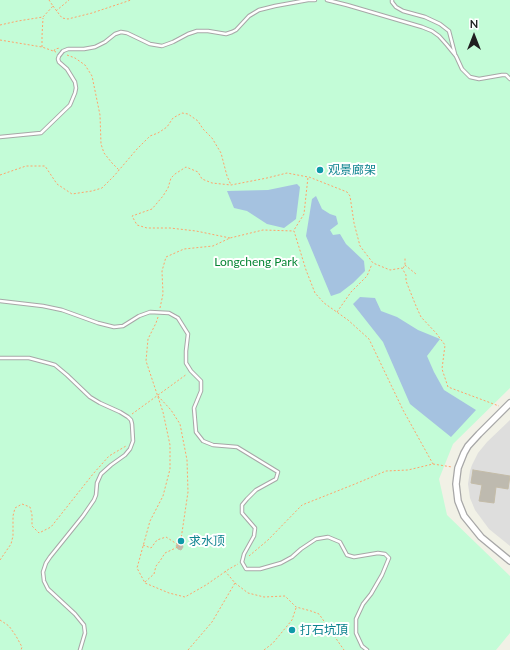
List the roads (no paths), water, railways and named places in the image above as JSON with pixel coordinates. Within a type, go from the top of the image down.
[{"type":"street","points":[[510,403],[478,434],[468,446],[458,468],[456,488],[458,501],[469,523],[484,540],[510,561]]},
{"type":"lane","points":[[0,137],[41,133],[70,105],[76,88],[75,82],[67,70],[59,62],[59,56],[63,51],[68,49],[95,47],[105,42],[115,34],[121,32],[127,33],[150,44],[162,46],[197,31],[226,34],[236,30],[249,16],[259,10],[308,0],[315,0]]},
{"type":"lane","points":[[327,0],[432,31],[439,36],[456,56]]},
{"type":"lane","points":[[392,0],[396,7],[403,11],[425,17],[440,24],[449,31],[456,56],[462,70],[470,77],[480,79],[506,75],[510,78]]},
{"type":"lane","points":[[0,301],[43,306],[62,310],[114,327],[123,326],[139,316],[150,312],[169,313],[178,318],[188,334],[186,363],[191,371],[201,381],[201,391],[194,408],[196,432],[203,441],[213,445],[237,447],[278,472],[276,479],[256,490],[242,505],[242,513],[255,528],[254,536],[244,554],[242,562],[246,569],[260,569],[281,563],[292,557],[316,539],[328,537],[340,542],[347,554],[354,556],[378,553],[385,554],[388,558],[382,575],[371,594],[363,604],[356,619],[356,634],[362,646],[367,650]]},
{"type":"lane","points":[[0,358],[35,359],[55,366],[67,375],[90,398],[120,412],[128,417],[132,424],[132,446],[128,452],[102,474],[97,483],[96,496],[94,500],[50,557],[43,572],[44,581],[48,589],[75,614],[84,625],[85,633],[80,650]]},
{"type":"water","points":[[297,184],[300,187],[296,219],[284,228],[267,224],[247,211],[234,208],[227,191],[268,190]]},
{"type":"water","points":[[316,196],[322,209],[336,216],[338,224],[330,230],[333,235],[340,234],[346,244],[364,261],[365,271],[340,293],[331,296],[306,236],[312,199]]},
{"type":"water","points":[[360,297],[375,298],[381,311],[397,317],[418,330],[440,339],[427,356],[434,372],[444,390],[476,410],[451,437],[410,404],[383,342],[353,304]]},
{"type":"place","name":"观景廊架","points":[[320,170]]},
{"type":"place","name":"求水顶","points":[[181,541]]},
{"type":"place","name":"打石坑頂","points":[[292,630]]},
{"type":"park label","name":"Longcheng Park","points":[[256,262]]}]
